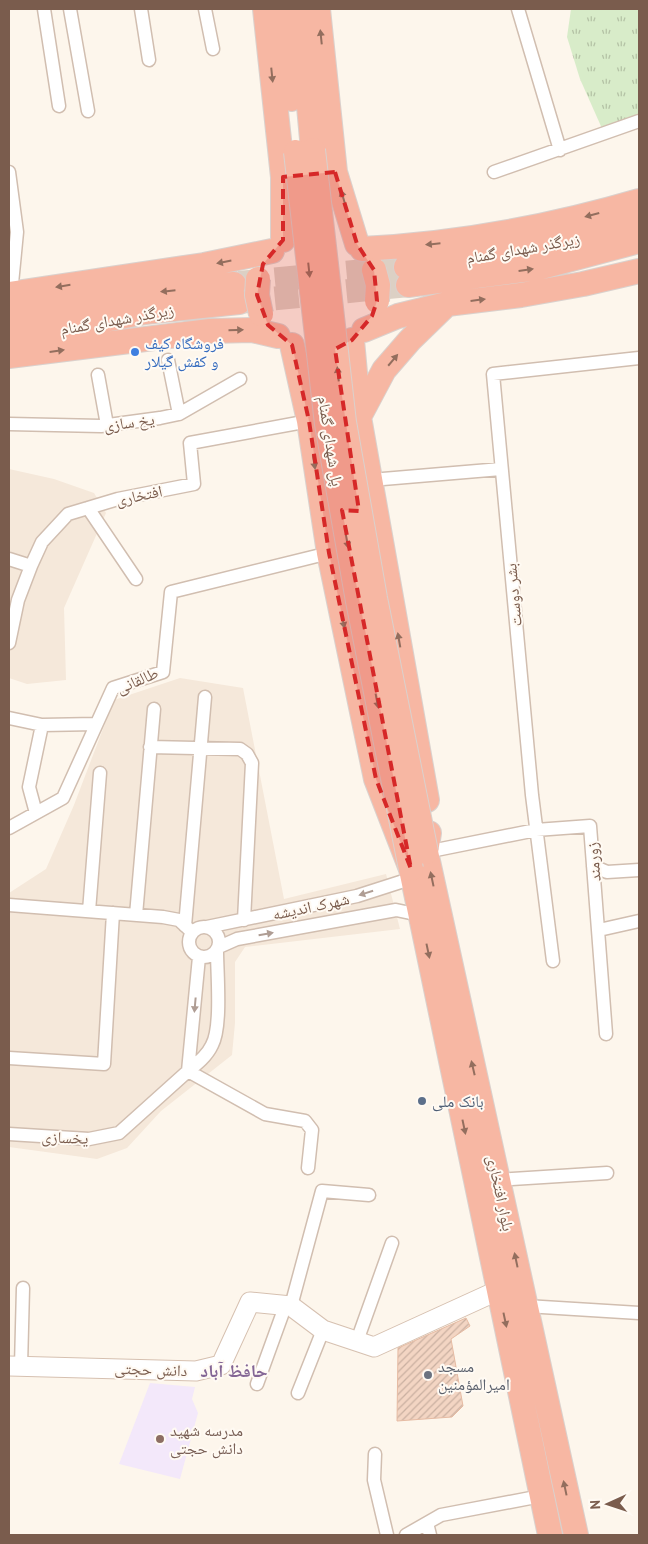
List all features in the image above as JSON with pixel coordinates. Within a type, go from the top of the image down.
[{"type":"highway","points":[[265,9],[283,178],[277,246],[263,264],[258,279],[257,295],[261,314],[285,341],[308,421],[329,553],[376,779],[416,866]]},
{"type":"highway","name":"پل شهدای گمنام","points":[[282,9],[326,424],[358,601],[416,866]]},
{"type":"highway","name":"پل شهدای گمنام","points":[[300,9],[313,150],[344,422],[375,598],[416,866]]},
{"type":"highway","points":[[318,9],[335,172],[359,246],[374,270],[378,285],[377,301],[372,316],[358,335],[359,417],[430,816],[416,866]]},
{"type":"highway","points":[[283,178],[335,172]]},
{"type":"highway","points":[[10,301],[204,265],[277,246],[297,233],[313,230],[328,230],[343,236],[359,246],[479,239],[589,216],[639,201]]},
{"type":"highway","name":"زیرگذر شهدای گمنام","points":[[639,224],[407,276],[538,268],[639,241]]},
{"type":"highway","points":[[9,356],[210,331],[252,330],[307,350],[322,351],[338,347],[398,316],[447,304],[521,295],[583,284],[639,271]]},
{"type":"highway","name":"زیرگذر شهدای گمنام","points":[[10,301],[35,312],[141,294],[236,293],[17,338]]},
{"type":"highway","points":[[359,417],[384,370],[410,340],[447,304]]},
{"type":"highway","points":[[308,421],[319,406],[337,401],[354,409],[359,417]]},
{"type":"highway","points":[[325,528],[337,514],[349,510],[356,510],[370,516],[380,527]]},
{"type":"highway","name":"بلوار افتخاری","points":[[416,866],[420,915],[550,1535]]},
{"type":"highway","name":"بلوار افتخاری","points":[[416,866],[498,1180],[576,1535]]},
{"type":"street","points":[[44,9],[59,106]]},
{"type":"street","points":[[70,9],[88,111]]},
{"type":"street","points":[[141,9],[149,60]]},
{"type":"street","points":[[205,9],[213,49]]},
{"type":"street","points":[[518,9],[560,150]]},
{"type":"street","points":[[494,172],[639,121]]},
{"type":"street","points":[[9,172],[16,232],[10,301]]},
{"type":"street","name":"بشر دوست","points":[[553,962],[536,830],[493,374],[639,358]]},
{"type":"street","points":[[168,360],[179,414]]},
{"type":"street","points":[[98,375],[107,425]]},
{"type":"street","name":"یخ سازی","points":[[9,424],[107,425],[179,414],[240,379]]},
{"type":"street","name":"افتخاری","points":[[9,644],[18,600],[31,566],[42,542],[68,514],[118,499],[194,484],[190,443],[308,421]]},
{"type":"street","points":[[371,480],[501,469]]},
{"type":"street","points":[[88,508],[136,579]]},
{"type":"street","name":"طالقانی","points":[[9,828],[63,798],[113,688],[163,672],[171,592],[329,553]]},
{"type":"street","points":[[9,559],[31,566]]},
{"type":"street","points":[[9,905],[171,918],[179,920],[189,929],[207,927],[216,932],[218,949],[209,957],[199,957],[189,947],[189,929],[200,748],[205,697]]},
{"type":"street","points":[[136,915],[154,709]]},
{"type":"street","points":[[9,718],[42,725],[96,724]]},
{"type":"street","points":[[36,813],[29,787],[42,725]]},
{"type":"street","points":[[150,747],[240,749],[247,754],[252,764],[244,920]]},
{"type":"street","points":[[89,911],[100,773]]},
{"type":"street","name":"زورمند","points":[[416,866],[536,830],[590,826],[606,1034]]},
{"type":"street","name":"شهرک اندیشه","points":[[207,927],[357,896],[416,866]]},
{"type":"street","points":[[593,866],[607,872],[639,870]]},
{"type":"street","points":[[294,910],[298,928]]},
{"type":"street","name":"شهرک اندیشه","points":[[218,949],[237,939],[396,910],[420,915]]},
{"type":"street","points":[[9,1058],[104,1064],[113,913]]},
{"type":"street","points":[[599,930],[639,921]]},
{"type":"street","name":"یخسازی","points":[[9,1134],[89,1139],[119,1133],[203,1059],[213,1044],[217,1024],[218,949]]},
{"type":"street","points":[[199,957],[188,1072],[265,1114],[305,1121],[312,1130],[308,1168]]},
{"type":"street","points":[[498,1180],[607,1173]]},
{"type":"street","points":[[257,1384],[288,1305],[322,1191],[368,1195]]},
{"type":"street","points":[[358,1341],[392,1243]]},
{"type":"street","points":[[15,1366],[23,1288]]},
{"type":"street","points":[[288,1305],[323,1330],[374,1347],[499,1290]]},
{"type":"street","name":"دانش حجتی","points":[[15,1366],[196,1371],[221,1365],[250,1302],[288,1305]]},
{"type":"street","points":[[526,1306],[639,1314]]},
{"type":"street","points":[[298,1393],[323,1330]]},
{"type":"street","points":[[375,1454],[374,1480],[387,1535]]},
{"type":"street","points":[[406,1535],[429,1529],[441,1515],[542,1496]]},
{"type":"highlighted area","points":[[335,172],[357,244],[374,270],[377,301],[372,316],[352,340],[335,349],[359,511],[342,510],[411,869],[376,779],[329,553],[309,421],[292,345],[268,325],[257,295],[263,264],[283,240],[283,177]]},
{"type":"shaded area","points":[[9,469],[54,479],[94,493],[106,513],[64,608],[66,680],[27,684],[9,678]]},
{"type":"shaded area","points":[[180,678],[243,688],[284,899],[386,874],[400,929],[245,947],[235,962],[235,1023],[232,1055],[161,1111],[127,1148],[97,1159],[9,1147],[9,893],[46,869],[74,805],[114,700]]},
{"type":"shaded area","name":"مدرسه شهید دانش حجتی","points":[[150,1383],[195,1387],[192,1399],[198,1413],[180,1479],[119,1464]]},
{"type":"green space","points":[[571,9],[639,9],[639,119],[604,133],[580,79],[567,37]]},
{"type":"building","name":"مسجد امیرالمؤمنین","points":[[466,1318],[470,1326],[451,1339],[463,1406],[452,1417],[397,1421],[398,1348]]},
{"type":"tunnel","points":[[239,283],[406,267]]},
{"type":"tunnel","points":[[239,302],[408,285]]},
{"type":"place","name":"فروشگاه کیف و کفش گیلار","points":[[135,352]]},
{"type":"place","name":"بانک ملی","points":[[422,1101]]},
{"type":"place","name":"مسجد امیرالمؤمنین","points":[[428,1375]]},
{"type":"place","name":"مدرسه شهید دانش حجتی","points":[[160,1439]]},
{"type":"district","name":"حافظ آباد","points":[[234,1370]]}]
